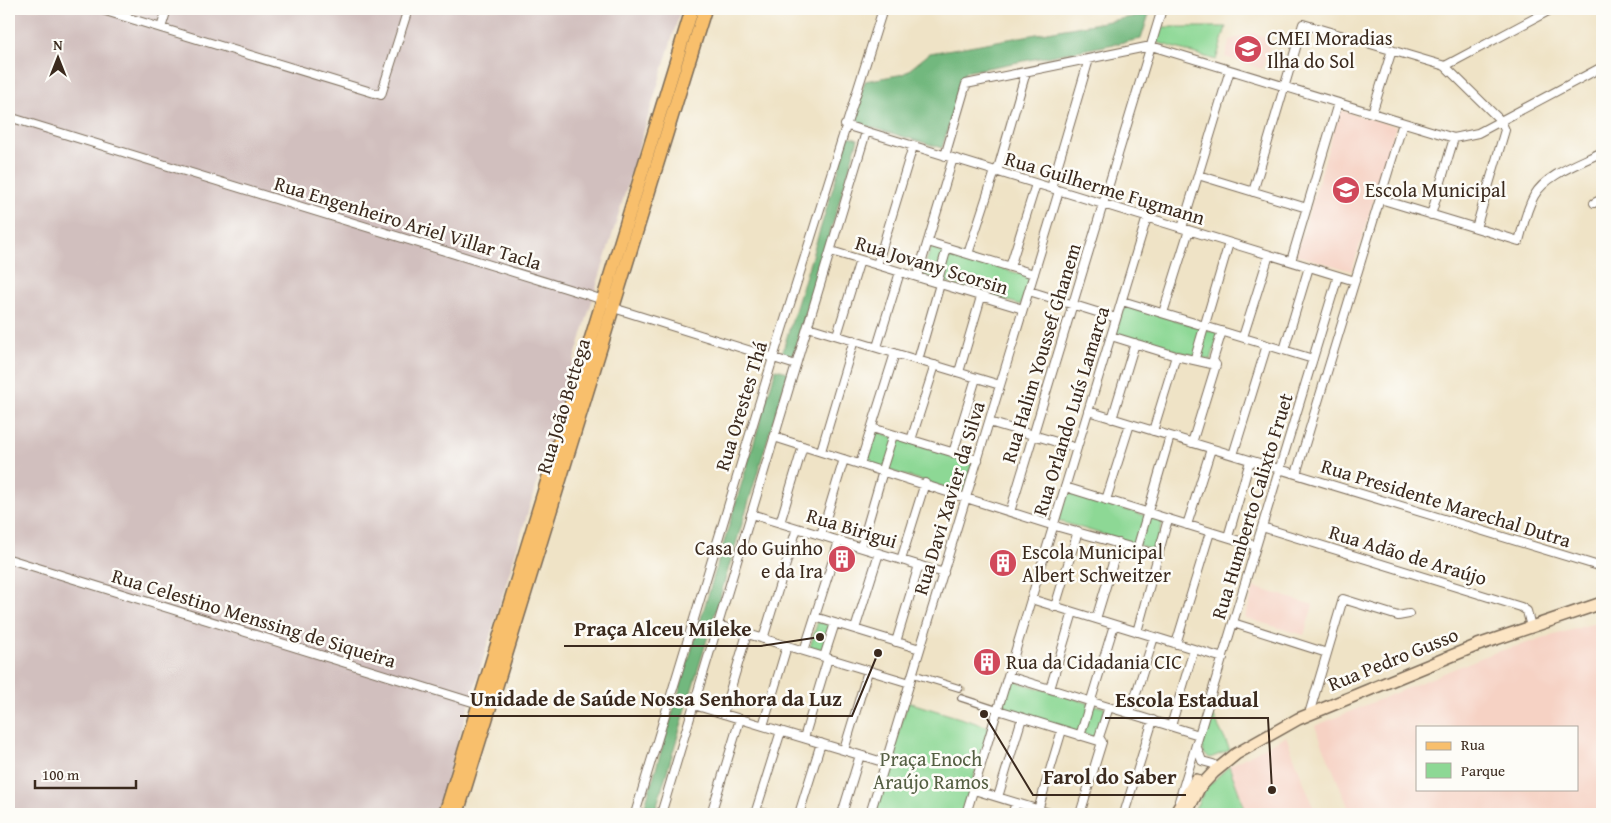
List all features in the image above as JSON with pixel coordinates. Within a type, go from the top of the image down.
[{"type":"main road","name":"Rua João Bettega","points":[[445,814],[484,705],[684,57],[692,9]]},
{"type":"main road","name":"Rua João Bettega","points":[[688,42],[705,9]]},
{"type":"main road","name":"Rua Pedro Gusso","points":[[1179,814],[1190,787],[1212,764],[1236,754],[1309,714],[1464,650],[1602,604]]},
{"type":"main road","name":"Rua Pedro Gusso","points":[[1571,615],[1602,610]]},
{"type":"main road","name":"Rua João Bettega","points":[[457,814],[484,705]]},
{"type":"main road","name":"Rua Pedro Gusso","points":[[1179,814],[1199,788],[1236,754]]},
{"type":"street","points":[[99,9],[381,95],[408,9]]},
{"type":"street","points":[[161,28],[167,9]]},
{"type":"street","name":"Rua Orestes Thá","points":[[638,814],[772,358],[883,9]]},
{"type":"street","name":"Rua Halim Youssef Ghanem","points":[[1010,512],[1162,9]]},
{"type":"street","points":[[1445,66],[1552,9]]},
{"type":"street","points":[[1253,192],[1303,24],[1445,66],[1500,121],[1505,130],[1476,228]]},
{"type":"street","points":[[918,277],[966,84],[1151,46],[1454,138],[1478,133],[1602,67]]},
{"type":"street","points":[[1372,113],[1392,50]]},
{"type":"street","name":"Rua Davi Xavier da Silva","points":[[870,814],[1024,309],[1089,59]]},
{"type":"street","points":[[1163,313],[1198,175],[1230,70]]},
{"type":"street","points":[[968,254],[1026,72]]},
{"type":"street","points":[[1291,261],[1338,103]]},
{"type":"street","name":"Rua Engenheiro Ariel Villar Tacla","points":[[9,117],[608,304],[796,366]]},
{"type":"street","points":[[1296,474],[1404,123]]},
{"type":"street","name":"Rua Guilherme Fugmann","points":[[845,125],[1355,281]]},
{"type":"street","points":[[661,814],[866,132]]},
{"type":"street","points":[[1431,215],[1454,138]]},
{"type":"street","points":[[877,265],[913,146]]},
{"type":"street","points":[[1380,200],[1519,241],[1530,207],[1538,190],[1550,180],[1602,152]]},
{"type":"street","points":[[1198,175],[1307,208]]},
{"type":"street","points":[[1010,267],[1036,184]]},
{"type":"street","points":[[1594,203],[1602,198]]},
{"type":"street","name":"Rua Orlando Luís Lamarca","points":[[966,814],[1147,218]]},
{"type":"street","points":[[928,242],[1034,274]]},
{"type":"street","points":[[1194,358],[1229,242]]},
{"type":"street","points":[[918,360],[947,248]]},
{"type":"street","name":"Rua Jovany Scorsin","points":[[831,251],[1024,309]]},
{"type":"street","points":[[1243,337],[1269,255]]},
{"type":"street","points":[[837,335],[860,260]]},
{"type":"street","points":[[1284,350],[1309,267]]},
{"type":"street","points":[[877,347],[900,272]]},
{"type":"street","name":"Rua Humberto Calixto Fruet","points":[[1179,814],[1199,734],[1338,276]]},
{"type":"street","points":[[1029,291],[1116,318]]},
{"type":"street","points":[[959,372],[981,296]]},
{"type":"street","points":[[1122,300],[1313,358]]},
{"type":"street","points":[[808,326],[1000,385]]},
{"type":"street","points":[[1192,443],[1216,365],[1213,360],[1222,331]]},
{"type":"street","points":[[1111,336],[1176,356],[1194,358],[1216,365]]},
{"type":"street","points":[[820,451],[854,340]]},
{"type":"street","points":[[1112,419],[1135,343]]},
{"type":"street","points":[[1233,455],[1267,345]]},
{"type":"street","points":[[860,464],[895,353]]},
{"type":"street","points":[[1153,431],[1176,356]]},
{"type":"street","points":[[911,440],[935,365]]},
{"type":"street","points":[[953,453],[976,378]]},
{"type":"street","name":"Rua Presidente Marechal Dutra","points":[[1088,411],[1602,567]]},
{"type":"street","points":[[989,422],[1077,448]]},
{"type":"street","points":[[1106,500],[1130,424]]},
{"type":"street","points":[[872,428],[978,460]]},
{"type":"street","points":[[861,547],[893,435]]},
{"type":"street","points":[[1137,548],[1170,436]]},
{"type":"street","points":[[774,437],[967,496],[970,500],[1159,555]]},
{"type":"street","points":[[780,523],[803,446]]},
{"type":"street","points":[[1187,525],[1211,449]]},
{"type":"street","points":[[821,535],[844,459]]},
{"type":"street","points":[[1228,537],[1250,461]]},
{"type":"street","points":[[901,560],[925,484]]},
{"type":"street","points":[[1065,487],[1256,546]]},
{"type":"street","name":"Rua Birigui","points":[[751,514],[944,573]]},
{"type":"street","points":[[1137,632],[1168,519]]},
{"type":"street","name":"Rua Adão de Araújo","points":[[1262,527],[1524,608],[1529,615],[1531,627]]},
{"type":"street","points":[[763,639],[797,528]]},
{"type":"street","points":[[1055,607],[1078,531]]},
{"type":"street","points":[[1176,644],[1210,532]]},
{"type":"street","points":[[804,651],[838,541]]},
{"type":"street","points":[[1096,619],[1119,543]]},
{"type":"street","points":[[855,629],[879,553]]},
{"type":"street","name":"Rua Celestino Menssing de Siqueira","points":[[9,559],[484,705]]},
{"type":"street","points":[[896,642],[919,565]]},
{"type":"street","points":[[1309,714],[1342,599],[1398,616],[1409,614]]},
{"type":"street","points":[[1031,600],[1223,658]]},
{"type":"street","points":[[1050,689],[1073,612]]},
{"type":"street","points":[[815,617],[920,649]]},
{"type":"street","points":[[804,738],[835,623]]},
{"type":"street","points":[[1233,623],[1327,653]]},
{"type":"street","points":[[718,625],[910,684]]},
{"type":"street","points":[[1080,736],[1114,625]]},
{"type":"street","points":[[722,714],[747,634]]},
{"type":"street","points":[[1130,713],[1154,637]]},
{"type":"street","points":[[763,726],[787,646]]},
{"type":"street","points":[[1171,726],[1194,649]]},
{"type":"street","points":[[844,750],[868,670]]},
{"type":"street","points":[[913,674],[959,688]]},
{"type":"street","points":[[1008,676],[1199,734]]},
{"type":"street","points":[[961,698],[1102,742]]},
{"type":"street","points":[[694,705],[886,763]]},
{"type":"street","points":[[1080,814],[1102,742],[1100,737],[1109,707]]},
{"type":"street","points":[[998,797],[1022,718]]},
{"type":"street","points":[[711,814],[740,719]]},
{"type":"street","points":[[1124,814],[1153,720]]},
{"type":"street","points":[[1038,810],[1062,730]]},
{"type":"street","points":[[767,814],[756,813],[781,731]]},
{"type":"street","points":[[799,814],[821,744]]},
{"type":"street","points":[[1196,745],[1202,761],[1212,764]]},
{"type":"street","points":[[842,814],[860,755]]},
{"type":"street","points":[[974,790],[1053,814]]},
{"type":"street","points":[[1012,814],[1016,803]]},
{"type":"shaded area","points":[[9,9],[681,9],[436,814],[9,814]]},
{"type":"shaded area","name":"CMEI Moradias Ilha do Sol","points":[[1253,33],[1272,39],[1262,69],[1225,57],[1230,40]]},
{"type":"shaded area","name":"Escola Municipal","points":[[1340,110],[1396,126],[1352,271],[1296,255]]},
{"type":"shaded area","points":[[1254,587],[1313,605],[1304,635],[1245,618]]},
{"type":"shaded area","points":[[1602,621],[1602,814],[1351,814],[1315,726],[1490,654]]},
{"type":"shaded area","points":[[1286,736],[1316,814],[1247,814],[1229,766]]},
{"type":"green space","points":[[1149,14],[1141,39],[965,72],[942,148],[853,122],[865,81],[904,74],[930,53]]},
{"type":"green space","points":[[1160,27],[1226,27],[1216,60],[1156,42]]},
{"type":"green space","points":[[849,136],[858,139],[793,356],[782,353]]},
{"type":"green space","points":[[931,247],[1030,277],[1021,305],[922,275]]},
{"type":"green space","points":[[1124,305],[1219,333],[1211,360],[1115,334]]},
{"type":"green space","points":[[776,369],[788,372],[656,808],[645,805]]},
{"type":"green space","points":[[875,431],[973,462],[963,493],[865,463]]},
{"type":"green space","points":[[1067,492],[1163,521],[1155,550],[1058,521]]},
{"type":"green space","points":[[818,621],[831,625],[822,654],[809,650]]},
{"type":"green space","points":[[1011,680],[1105,708],[1096,738],[1002,709]]},
{"type":"green space","name":"Praça Enoch Araújo Ramos","points":[[908,702],[989,727],[963,814],[874,814]]},
{"type":"green space","points":[[1212,713],[1230,750],[1210,758],[1204,754],[1202,745]]},
{"type":"green space","points":[[1229,766],[1247,814],[1192,814],[1206,788]]},
{"type":"tunnel","points":[[959,688],[963,689],[961,698]]},
{"type":"place","name":"CMEI Moradias Ilha do Sol","points":[[1248,49]]},
{"type":"place","name":"Escola Municipal","points":[[1346,190]]},
{"type":"place","name":"Casa do Guinho e da Ira","points":[[842,559]]},
{"type":"place","name":"Escola Municipal Albert Schweitzer","points":[[1003,563]]},
{"type":"place","name":"Praça Alceu Mileke","points":[[820,637]]},
{"type":"place","name":"Unidade de Saúde Nossa Senhora da Luz","points":[[878,653]]},
{"type":"place","name":"Rua da Cidadania CIC","points":[[987,662]]},
{"type":"place","name":"Farol do Saber","points":[[984,714]]},
{"type":"place","name":"Escola Estadual","points":[[1272,790]]}]
